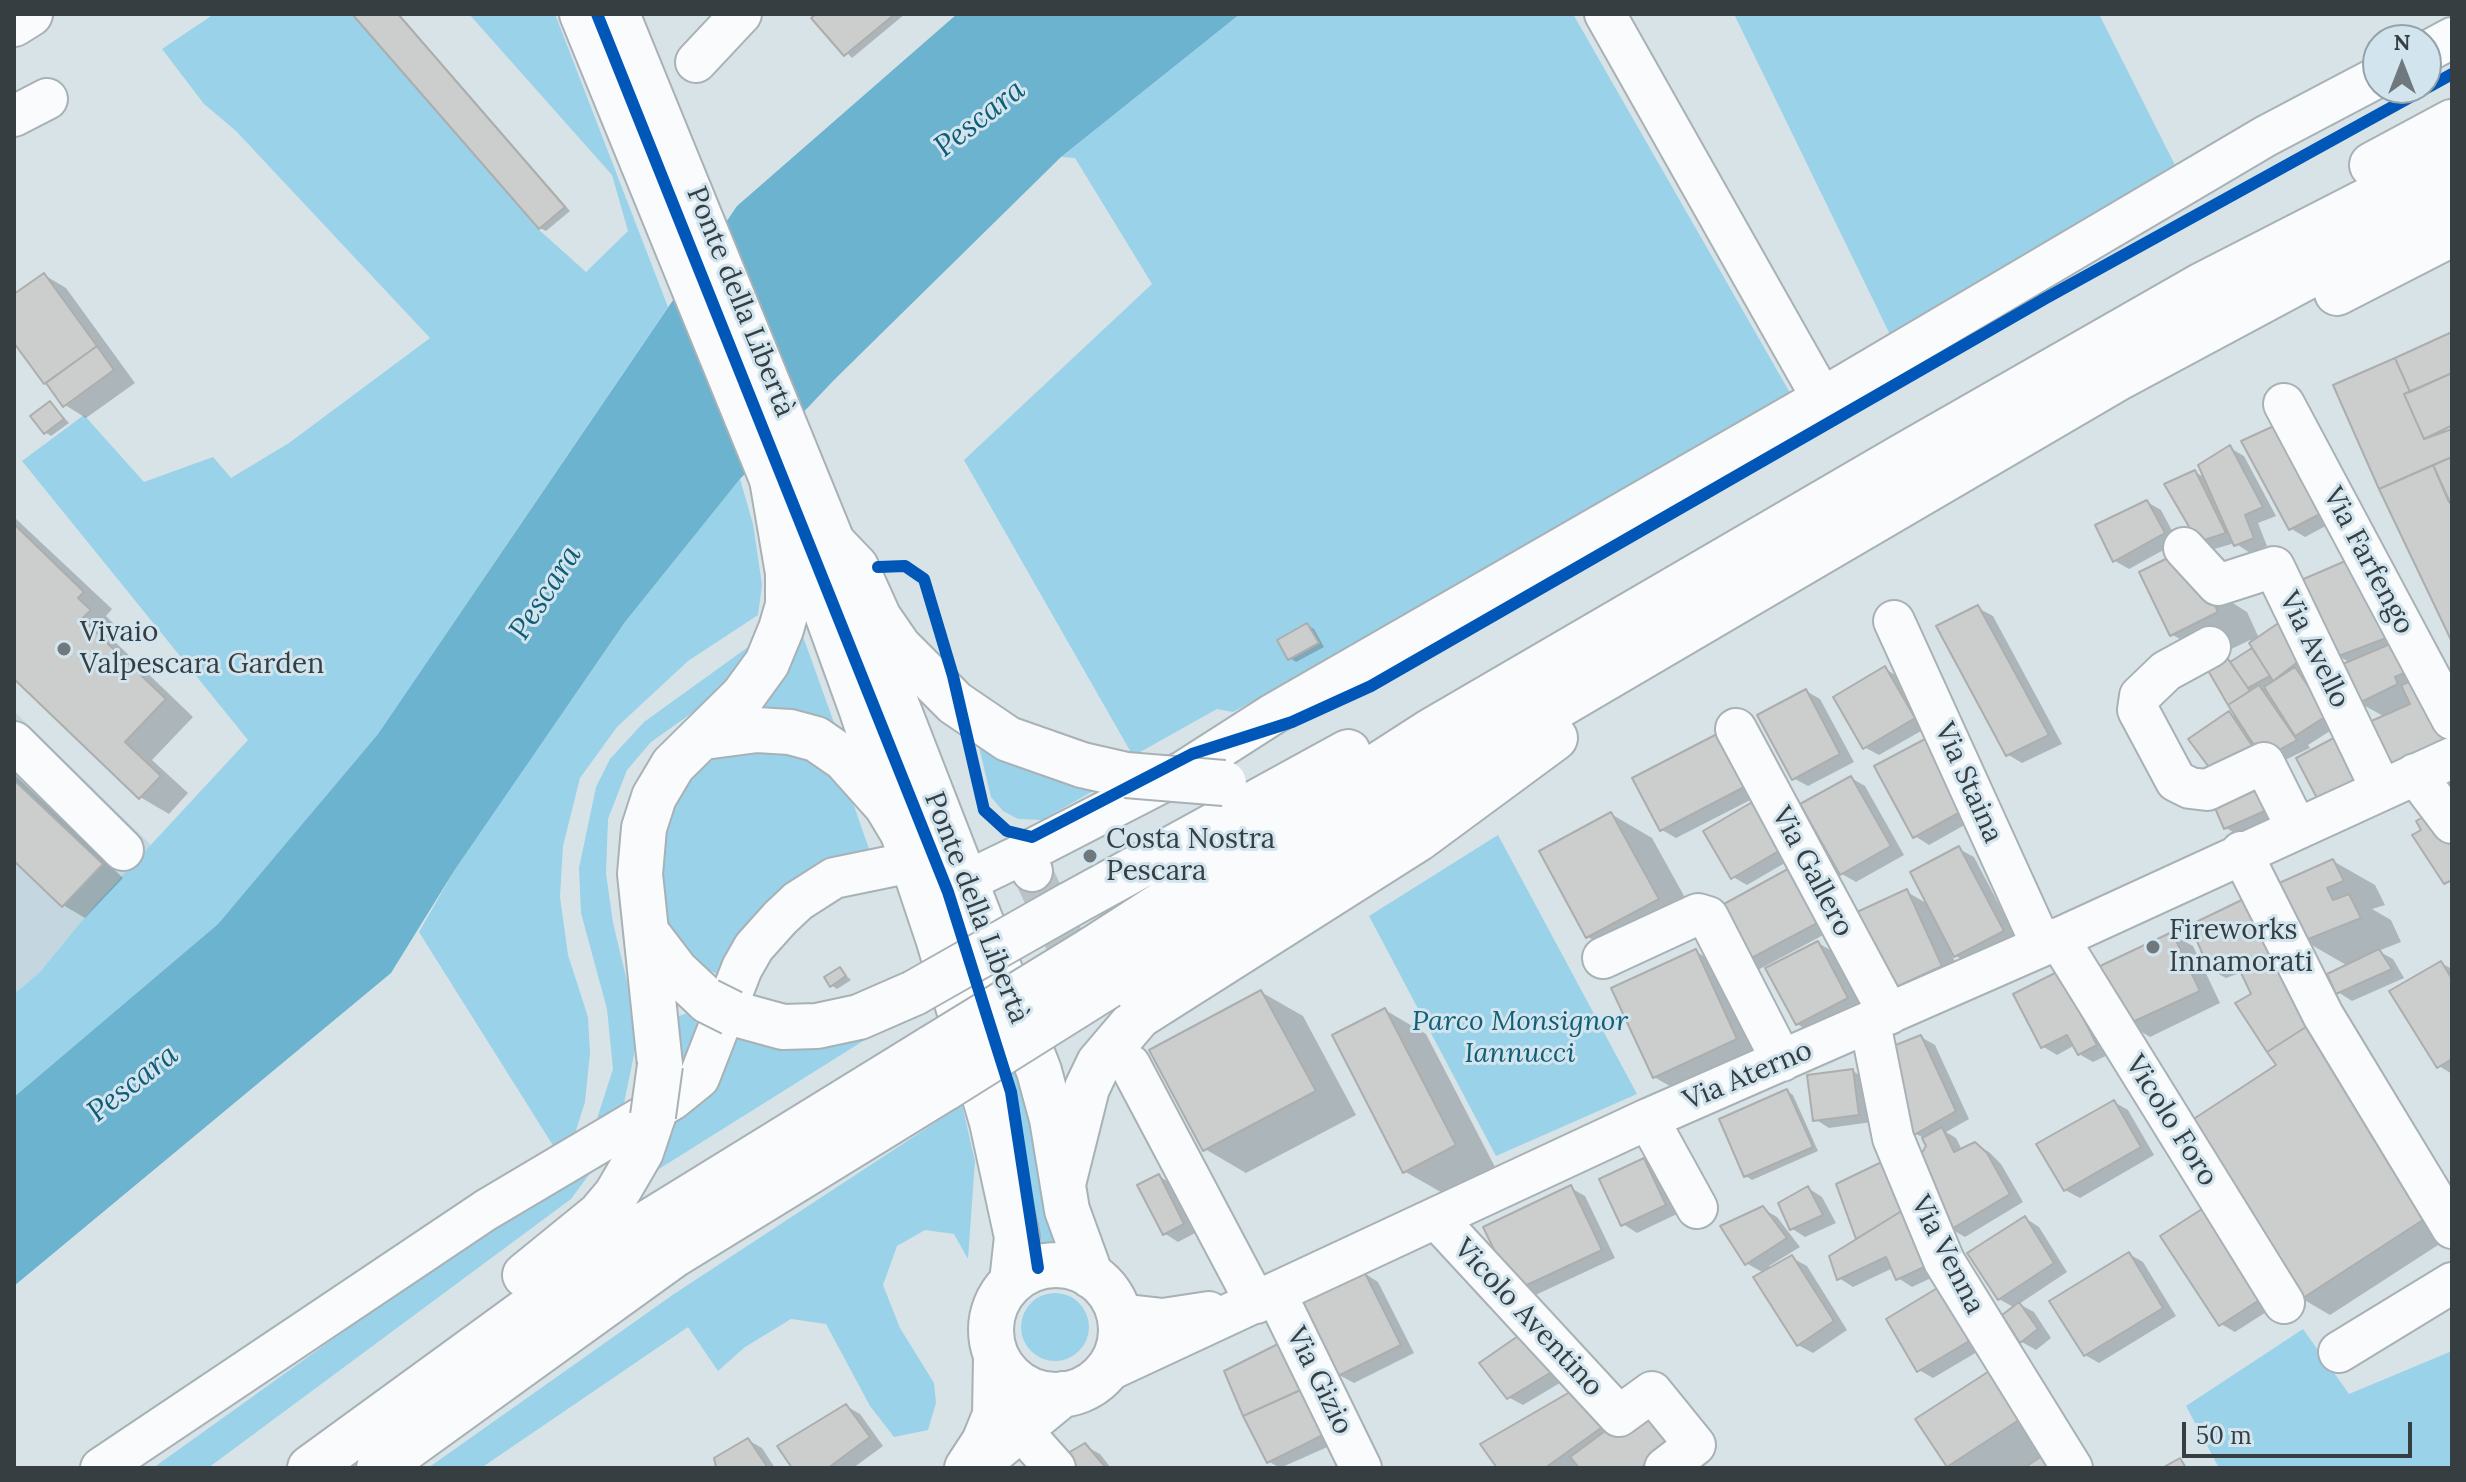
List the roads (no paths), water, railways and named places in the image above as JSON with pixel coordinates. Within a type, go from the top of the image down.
[{"type":"main road","points":[[14,24],[30,14]]},
{"type":"main road","name":"Ponte della Libertà","points":[[605,26],[772,479],[850,603],[967,881],[1039,1071],[1072,1231],[1091,1276]]},
{"type":"main road","name":"Ponte della Libertà","points":[[605,26],[833,543],[856,567],[850,603],[907,846],[992,1122],[1017,1237],[1012,1282]]},
{"type":"main road","points":[[1903,456],[1982,383],[2159,281],[2452,122]]},
{"type":"main road","points":[[1063,1184],[1107,1011],[1431,731],[2202,285],[2452,157]]},
{"type":"main road","points":[[310,1468],[641,1227],[940,1067],[1107,1011],[1415,790],[2078,401],[2292,282],[2452,199]]},
{"type":"main road","points":[[2078,401],[2118,405],[2452,234]]},
{"type":"main road","points":[[488,1337],[508,1288],[600,1214],[616,1195],[641,1152],[653,1116],[660,1065],[656,997],[645,932],[640,874],[644,828],[663,779],[673,765],[743,696],[767,663],[781,629],[788,605],[788,573],[772,479]]},
{"type":"main road","points":[[850,603],[899,647],[944,695],[1008,739],[1040,752],[1126,775],[1224,783],[1317,771]]},
{"type":"main road","points":[[645,932],[676,971],[720,1007],[783,1027],[817,1026],[859,1017],[914,993],[1197,832],[1317,771],[1525,646],[1585,641]]},
{"type":"main road","points":[[1107,1011],[1139,1016],[1418,839],[1528,756],[1624,694],[1648,654]]},
{"type":"main road","points":[[704,737],[757,730],[790,732],[816,739],[845,759],[886,805],[907,846]]},
{"type":"main road","points":[[379,1468],[940,1067]]},
{"type":"main road","points":[[970,1468],[995,1415],[996,1357],[991,1337],[992,1316],[999,1298],[1012,1282],[1028,1271],[1049,1265],[1071,1267],[1091,1276],[1113,1299],[1119,1314],[1120,1340],[1105,1372],[1086,1387],[1063,1394],[1036,1392],[1012,1379],[996,1357]]},
{"type":"main road","points":[[970,1468],[1063,1394]]},
{"type":"street","points":[[696,62],[741,14]]},
{"type":"street","points":[[1605,14],[1822,398]]},
{"type":"street","points":[[2444,14],[2452,27]]},
{"type":"street","points":[[967,881],[1028,862],[1184,771],[1273,714],[1822,398],[2266,136],[2362,85]]},
{"type":"street","name":"Via Farfengo","points":[[2284,404],[2452,719]]},
{"type":"street","name":"Via Avello","points":[[2184,548],[2218,585],[2274,567],[2398,782]]},
{"type":"street","name":"Via Staina","points":[[1894,621],[2050,942]]},
{"type":"street","points":[[2210,647],[2166,671],[2140,696],[2138,710],[2176,781],[2190,788],[2207,790],[2264,763],[2296,827]]},
{"type":"street","name":"Via Gallero","points":[[1736,729],[1879,1018]]},
{"type":"street","points":[[14,742],[123,850]]},
{"type":"street","name":"Via Aterno","points":[[1105,1372],[1648,1119],[2050,942],[2452,758]]},
{"type":"street","points":[[2398,782],[2452,823]]},
{"type":"street","points":[[101,1468],[486,1210],[673,1099],[699,1078],[742,968],[754,947],[789,910],[834,878],[907,846]]},
{"type":"street","points":[[2241,852],[2323,1015],[2452,1228]]},
{"type":"street","points":[[1603,958],[1698,914],[1708,917],[1782,1061]]},
{"type":"street","name":"Vicolo Foro","points":[[2050,942],[2284,1303]]},
{"type":"street","name":"Via Gizio","points":[[1107,1011],[1361,1468]]},
{"type":"street","name":"Via Venna","points":[[1879,1018],[1893,1138],[1944,1261],[2072,1468]]},
{"type":"street","points":[[1648,1119],[1697,1208]]},
{"type":"street","name":"Vicolo Aventino","points":[[1436,1218],[1619,1416],[1652,1392],[1695,1445],[1665,1468]]},
{"type":"street","points":[[2339,1352],[2452,1283]]},
{"type":"street","name":"Via Aterno","points":[[1119,1314],[1163,1319],[1266,1298]]},
{"type":"street","points":[[1021,1430],[1055,1468]]},
{"type":"water","name":"Pescara","points":[[957,14],[1240,14],[1061,157],[834,380],[740,479],[625,622],[454,871],[391,973],[14,1286],[14,1097],[218,924],[378,734],[737,206]]},
{"type":"tunnel","points":[[1032,871],[1087,989]]},
{"type":"place","name":"Vivaio Valpescara Garden","points":[[64,649]]},
{"type":"place","name":"Costa Nostra Pescara","points":[[1090,856]]},
{"type":"place","name":"Fireworks Innamorati","points":[[2153,947]]},
{"type":"park label","name":"Parco Monsignor Iannucci","points":[[1520,1038]]}]
